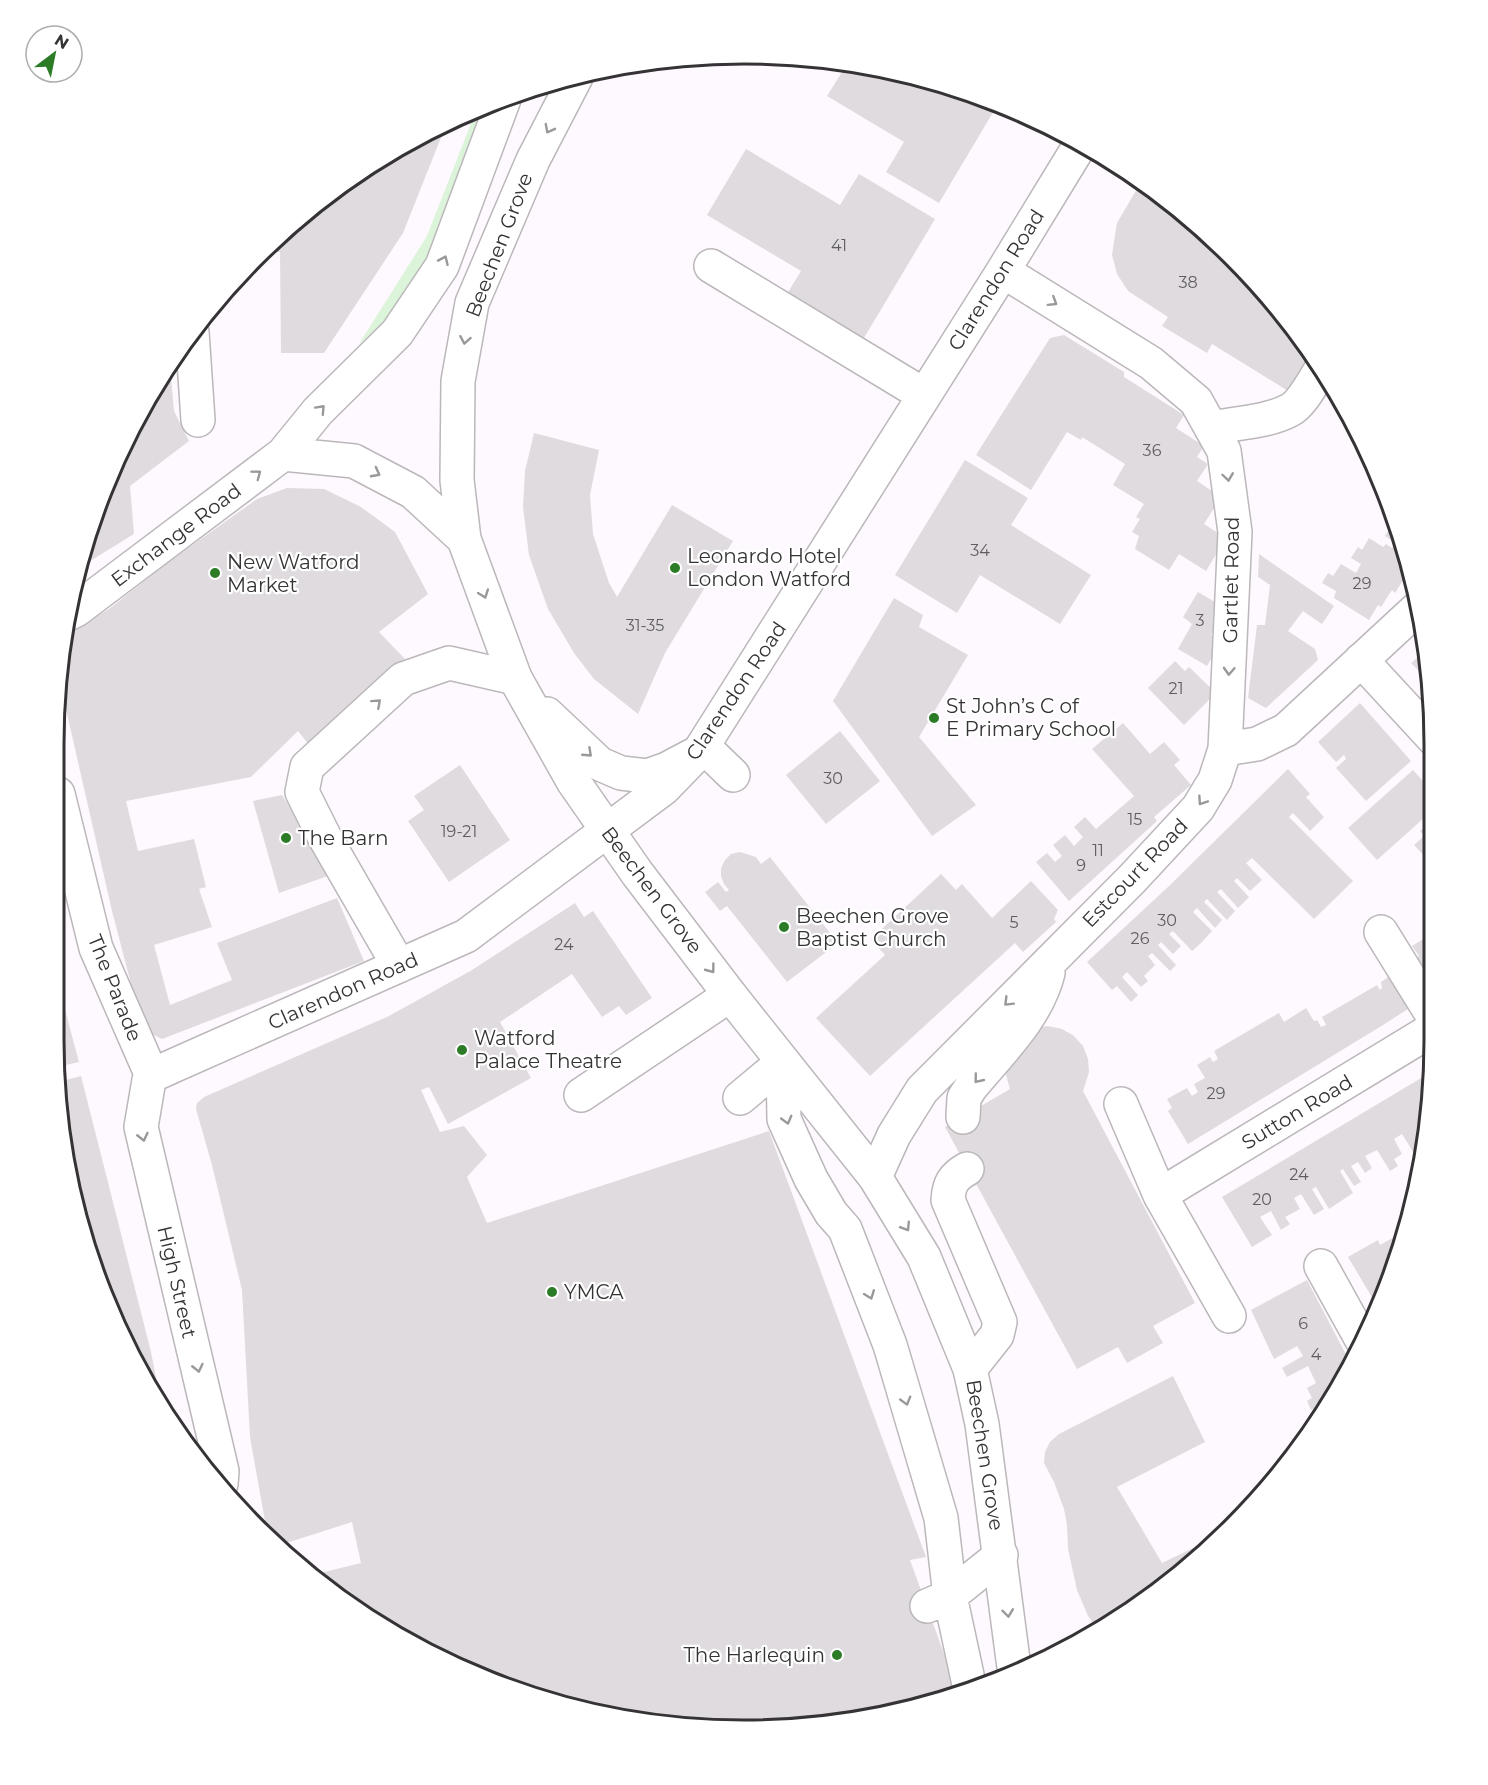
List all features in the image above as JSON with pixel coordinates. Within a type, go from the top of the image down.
[{"type":"street","name":"Beechen Grove","points":[[571,87],[533,160],[472,303],[458,381],[457,480],[464,539],[516,680],[573,781],[606,831],[730,995],[875,1177],[924,1257],[970,1369],[982,1424],[1015,1664]]},
{"type":"street","points":[[283,454],[318,411],[397,333],[442,266],[500,110]]},
{"type":"street","name":"Clarendon Road","points":[[151,1078],[466,936],[664,788],[701,749],[1076,152]]},
{"type":"street","points":[[711,266],[924,395]]},
{"type":"street","name":"Gartlet Road","points":[[1003,270],[1151,363],[1196,401],[1224,451],[1235,532],[1226,749]]},
{"type":"street","points":[[193,347],[198,420]]},
{"type":"street","points":[[1210,428],[1292,410],[1316,377]]},
{"type":"street","points":[[283,454],[354,461],[413,492],[464,539]]},
{"type":"street","name":"Exchange Road","points":[[79,607],[283,454]]},
{"type":"street","points":[[1226,749],[1257,744],[1286,730],[1411,615]]},
{"type":"street","points":[[1362,660],[1423,728]]},
{"type":"street","points":[[399,966],[324,837],[302,792],[307,767],[403,679],[449,663],[516,680],[565,732],[600,764],[621,773],[647,776],[667,769],[701,749],[733,776]]},
{"type":"street","name":"Estcourt Road","points":[[875,1177],[894,1135],[922,1090],[1132,879],[1198,808],[1215,780],[1226,749]]},
{"type":"street","name":"The Parade","points":[[64,818],[96,948],[151,1078]]},
{"type":"street","points":[[1381,932],[1424,1001]]},
{"type":"street","points":[[963,1117],[964,1098],[971,1087],[1024,1023],[1044,990],[1051,959]]},
{"type":"street","points":[[581,1095],[730,995]]},
{"type":"street","name":"Sutton Road","points":[[1160,1195],[1424,1034]]},
{"type":"street","points":[[740,1098],[783,1062]]},
{"type":"street","points":[[783,1062],[784,1119],[812,1179],[831,1213],[845,1229],[890,1345],[941,1518],[944,1620],[967,1682]]},
{"type":"street","name":"High Street","points":[[151,1078],[141,1127],[222,1475]]},
{"type":"street","points":[[1121,1104],[1160,1195],[1229,1316]]},
{"type":"street","points":[[967,1169],[956,1176],[949,1185],[948,1200],[1000,1322],[997,1335],[970,1369]]},
{"type":"street","points":[[1321,1266],[1358,1332]]},
{"type":"street","points":[[944,1620],[1001,1555]]},
{"type":"green space","points":[[482,117],[421,273],[380,327],[359,344],[427,236],[472,122]]},
{"type":"building","points":[[842,72],[920,88],[993,112],[939,203],[886,172],[904,142],[827,96]]},
{"type":"building","points":[[442,136],[403,233],[324,353],[281,353],[280,252],[276,252],[296,233],[366,179]]},
{"type":"building","points":[[746,149],[840,205],[859,174],[935,219],[861,343],[785,297],[801,271],[707,215]]},
{"type":"building","points":[[1137,190],[1192,233],[1224,264],[1255,296],[1309,367],[1293,394],[1212,344],[1207,353],[1162,326],[1168,317],[1128,291],[1117,274],[1112,255],[1117,223]]},
{"type":"building","points":[[1064,335],[1124,372],[1124,377],[1184,415],[1176,428],[1204,446],[1197,457],[1208,464],[1197,481],[1221,497],[1204,524],[1226,538],[1206,571],[1179,554],[1169,570],[1135,549],[1139,536],[1132,532],[1140,519],[1136,517],[1144,504],[1113,485],[1125,464],[1082,437],[1081,440],[1067,432],[1031,490],[976,455],[1050,338]]},
{"type":"building","points":[[171,379],[174,411],[189,441],[130,486],[134,534],[90,561],[116,484],[135,443]]},
{"type":"building","name":"Leonardo Hotel London Watford","points":[[534,433],[599,450],[590,495],[593,534],[609,583],[617,597],[672,505],[733,541],[665,653],[638,714],[594,679],[574,653],[548,609],[529,555],[523,507],[525,471]]},
{"type":"building","points":[[965,460],[1028,498],[1011,525],[1091,575],[1060,624],[980,575],[957,613],[895,575]]},
{"type":"building","points":[[287,488],[324,489],[361,507],[395,532],[428,594],[379,632],[405,659],[309,745],[298,731],[251,777],[126,801],[138,851],[194,839],[206,887],[199,889],[212,927],[154,945],[170,1005],[232,980],[217,943],[337,898],[364,961],[162,1039],[143,1030],[112,911],[66,708],[70,655],[75,629],[109,609],[166,564],[257,499]]},
{"type":"building","points":[[1388,530],[1391,540],[1385,536]]},
{"type":"building","points":[[1369,538],[1383,547],[1386,544],[1392,548],[1393,546],[1403,580],[1395,593],[1392,590],[1381,607],[1378,605],[1369,620],[1334,598],[1336,591],[1322,583],[1328,573],[1333,576],[1341,564],[1356,573],[1361,564],[1351,558],[1358,547],[1362,550]]},
{"type":"building","points":[[1259,554],[1334,606],[1322,624],[1303,611],[1288,631],[1315,649],[1318,660],[1266,708],[1248,698],[1257,625],[1265,625],[1270,585],[1258,577]]},
{"type":"building","points":[[1198,592],[1227,609],[1211,635],[1222,641],[1207,666],[1178,649],[1192,624],[1183,617]]},
{"type":"building","points":[[894,598],[923,615],[919,627],[968,655],[919,737],[976,805],[932,836],[833,701]]},
{"type":"building","points":[[1418,657],[1419,671],[1411,663]]},
{"type":"building","points":[[1175,661],[1185,671],[1189,667],[1216,693],[1184,725],[1148,688]]},
{"type":"building","points":[[1360,703],[1411,761],[1366,801],[1336,768],[1346,759],[1344,755],[1336,762],[1318,742]]},
{"type":"building","points":[[1123,723],[1150,754],[1164,742],[1180,760],[1174,765],[1191,785],[1154,817],[1157,821],[1069,901],[1036,862],[1047,853],[1055,862],[1062,856],[1053,845],[1065,835],[1074,846],[1083,837],[1074,827],[1085,817],[1096,829],[1134,796],[1092,749]]},
{"type":"building","points":[[840,731],[880,781],[826,824],[786,775]]},
{"type":"building","points":[[460,765],[510,840],[449,882],[408,821],[424,810],[414,796]]},
{"type":"building","points":[[1288,769],[1310,794],[1306,797],[1324,817],[1310,831],[1293,813],[1289,817],[1353,881],[1314,919],[1252,858],[1246,863],[1262,880],[1250,891],[1237,878],[1234,881],[1249,897],[1238,908],[1221,889],[1217,892],[1235,911],[1227,920],[1207,899],[1204,902],[1222,920],[1215,928],[1197,908],[1193,912],[1212,931],[1201,943],[1192,951],[1173,931],[1169,934],[1181,946],[1173,954],[1161,942],[1158,945],[1176,965],[1170,971],[1152,953],[1148,956],[1155,965],[1144,976],[1148,981],[1141,987],[1127,972],[1122,977],[1138,995],[1131,1002],[1117,986],[1112,990],[1087,962],[1168,887]]},
{"type":"building","points":[[1413,770],[1424,782],[1424,818],[1377,860],[1348,828]]},
{"type":"building","name":"The Barn","points":[[282,795],[331,875],[279,893],[253,801]]},
{"type":"building","points":[[1424,836],[1424,856],[1414,845]]},
{"type":"building","name":"Beechen Grove Baptist Church","points":[[740,852],[756,857],[761,864],[770,857],[838,943],[787,982],[727,906],[720,911],[705,892],[718,882],[726,892],[729,890],[721,876],[721,868],[731,854]]},
{"type":"building","points":[[941,874],[956,890],[962,884],[992,918],[1031,881],[1058,910],[1054,919],[1056,922],[1023,952],[1015,943],[870,1076],[816,1018],[885,955],[871,939]]},
{"type":"building","points":[[575,903],[584,917],[593,911],[652,998],[626,1015],[619,1006],[602,1017],[572,974],[500,1022],[531,1078],[448,1124],[429,1087],[421,1090],[440,1132],[464,1126],[487,1155],[467,1177],[487,1223],[769,1131],[926,1557],[910,1560],[956,1686],[877,1707],[833,1715],[788,1719],[700,1719],[655,1715],[568,1697],[484,1669],[443,1650],[366,1606],[330,1580],[321,1573],[361,1563],[352,1522],[287,1543],[265,1522],[250,1437],[242,1290],[196,1109],[197,1103],[204,1097],[389,1016],[472,970]]},
{"type":"building","points":[[1424,939],[1424,999],[1188,1144],[1168,1111],[1172,1108],[1167,1099],[1187,1088],[1192,1096],[1198,1092],[1194,1084],[1205,1078],[1197,1065],[1210,1057],[1213,1062],[1218,1059],[1214,1051],[1279,1013],[1284,1022],[1306,1008],[1321,1027],[1326,1025],[1322,1017],[1377,985],[1380,990],[1381,982],[1419,956],[1412,946]]},
{"type":"building","points":[[64,1006],[79,1062],[65,1065]]},
{"type":"building","points":[[1048,1026],[1062,1029],[1074,1036],[1083,1046],[1088,1059],[1089,1072],[1083,1091],[1195,1303],[1153,1326],[1163,1343],[1127,1363],[1118,1347],[1077,1369],[945,1127],[1010,1089],[1006,1075],[1006,1060],[1033,1028]]},
{"type":"building","points":[[81,1076],[157,1382],[116,1301],[88,1217],[70,1130],[66,1080]]},
{"type":"building","points":[[1422,1077],[1414,1153],[1402,1134],[1394,1139],[1402,1154],[1394,1159],[1398,1166],[1390,1171],[1377,1150],[1365,1156],[1372,1168],[1365,1173],[1358,1162],[1351,1166],[1361,1182],[1354,1186],[1343,1169],[1340,1171],[1353,1193],[1329,1209],[1316,1187],[1312,1189],[1324,1209],[1314,1215],[1301,1194],[1294,1198],[1300,1209],[1285,1217],[1290,1224],[1281,1230],[1271,1211],[1260,1217],[1272,1235],[1252,1247],[1222,1197]]},
{"type":"building","points":[[1394,1237],[1373,1299],[1348,1257],[1378,1240],[1380,1245]]},
{"type":"building","points":[[1307,1280],[1346,1355],[1316,1407],[1311,1410],[1307,1401],[1312,1398],[1307,1388],[1316,1383],[1308,1366],[1287,1377],[1282,1368],[1303,1356],[1297,1346],[1274,1359],[1251,1310]]},
{"type":"building","points":[[1173,1376],[1205,1442],[1117,1487],[1162,1563],[1199,1545],[1158,1580],[1094,1623],[1088,1616],[1077,1590],[1068,1549],[1064,1509],[1044,1463],[1045,1452],[1050,1442],[1059,1434]]},
{"type":"place","name":"Leonardo Hotel London Watford","points":[[675,568]]},
{"type":"place","name":"New Watford Market","points":[[215,573]]},
{"type":"place","name":"St John’s C of E Primary School","points":[[934,718]]},
{"type":"place","name":"The Barn","points":[[286,838]]},
{"type":"place","name":"Beechen Grove Baptist Church","points":[[784,927]]},
{"type":"place","name":"Watford Palace Theatre","points":[[462,1050]]},
{"type":"place","name":"YMCA","points":[[552,1292]]},
{"type":"place","name":"The Harlequin","points":[[837,1655]]}]
